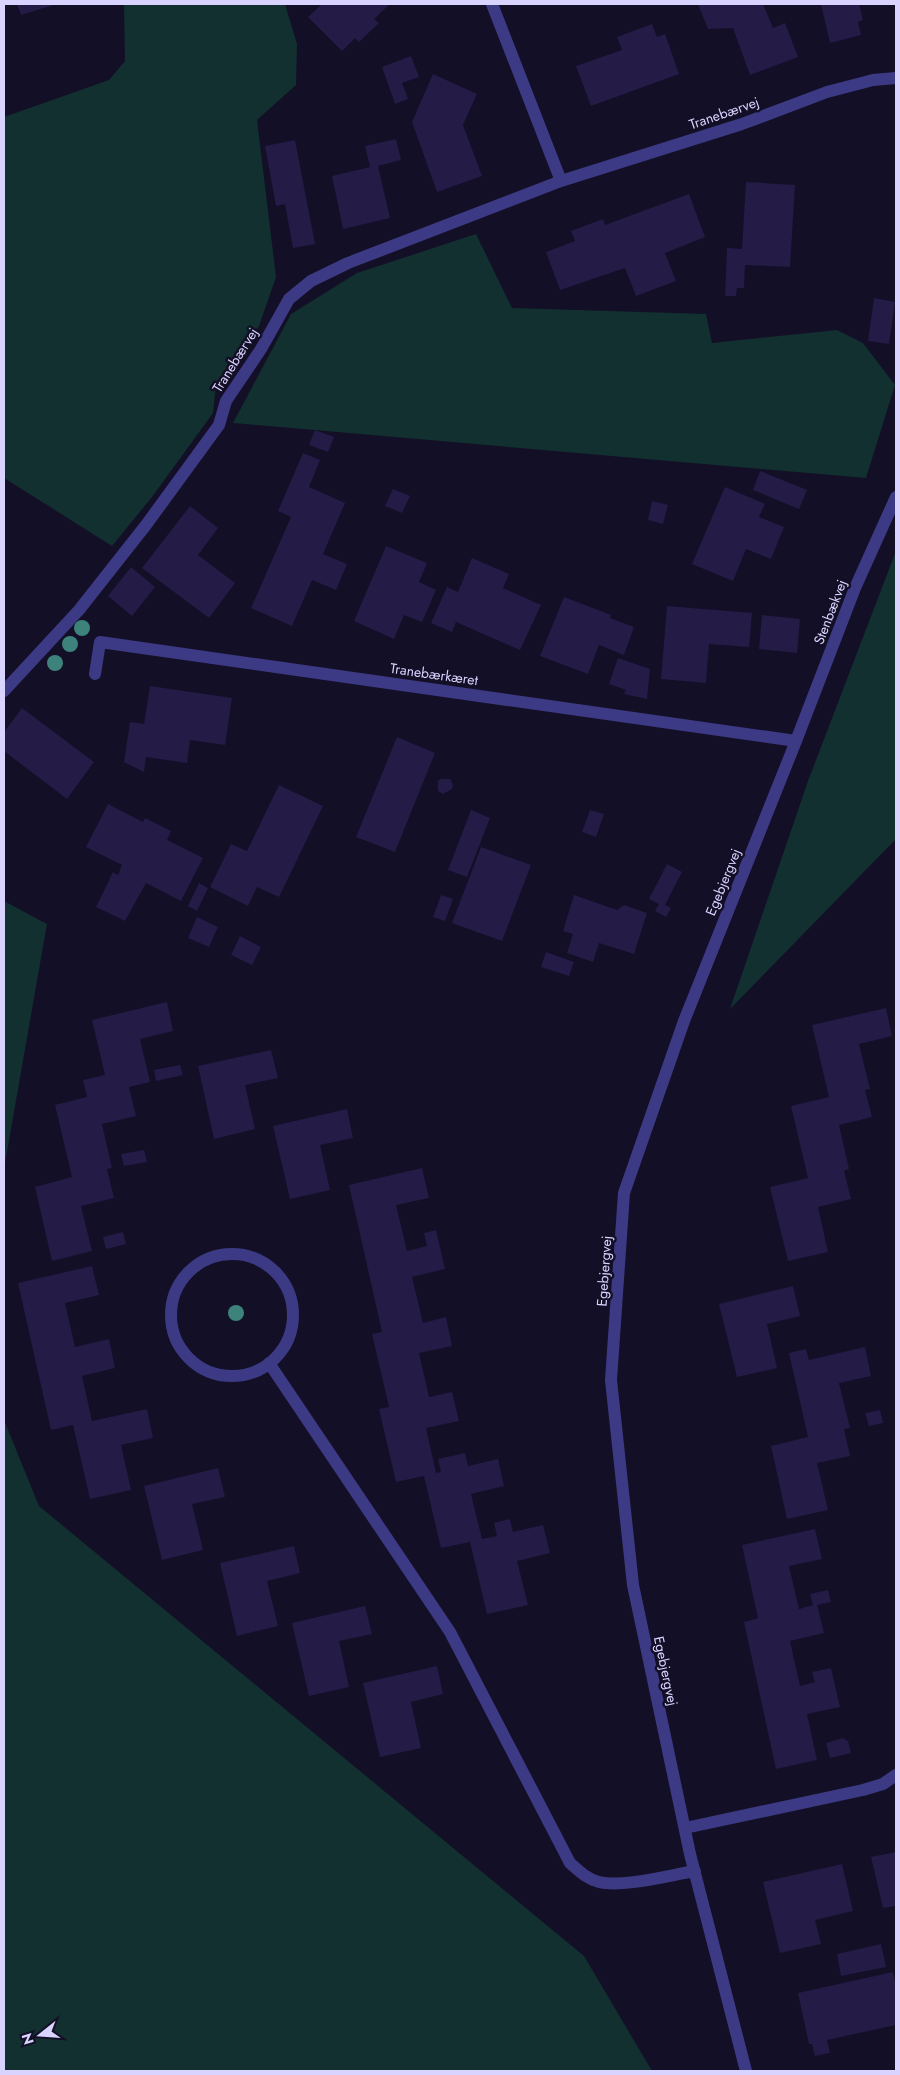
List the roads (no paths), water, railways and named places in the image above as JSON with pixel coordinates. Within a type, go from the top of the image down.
[{"type":"street","points":[[492,4],[561,181]]},
{"type":"street","name":"Tranebærvej","points":[[4,692],[79,610],[146,525],[219,425],[226,401],[262,349],[289,299],[311,281],[348,262],[561,181],[742,124],[827,92],[873,80],[896,78]]},
{"type":"street","name":"Stenbækvej","points":[[796,741],[855,588],[896,497]]},
{"type":"street","name":"Tranebærkæret","points":[[95,674],[100,642],[796,741]]},
{"type":"street","name":"Egebjergvej","points":[[746,2071],[685,1828],[633,1585],[611,1380],[624,1193],[684,1021],[796,741]]},
{"type":"street","points":[[223,1254],[239,1254],[254,1258],[269,1266],[280,1278],[288,1291],[292,1307],[292,1323],[288,1338],[281,1352],[269,1364],[255,1372],[240,1376],[224,1376],[208,1372],[183,1353],[173,1331],[171,1308],[180,1284],[194,1267],[208,1259],[223,1254]]},
{"type":"street","points":[[269,1364],[450,1632],[570,1863],[580,1873],[601,1883],[626,1882],[695,1871]]},
{"type":"street","points":[[685,1828],[863,1790],[883,1784],[896,1775]]}]
